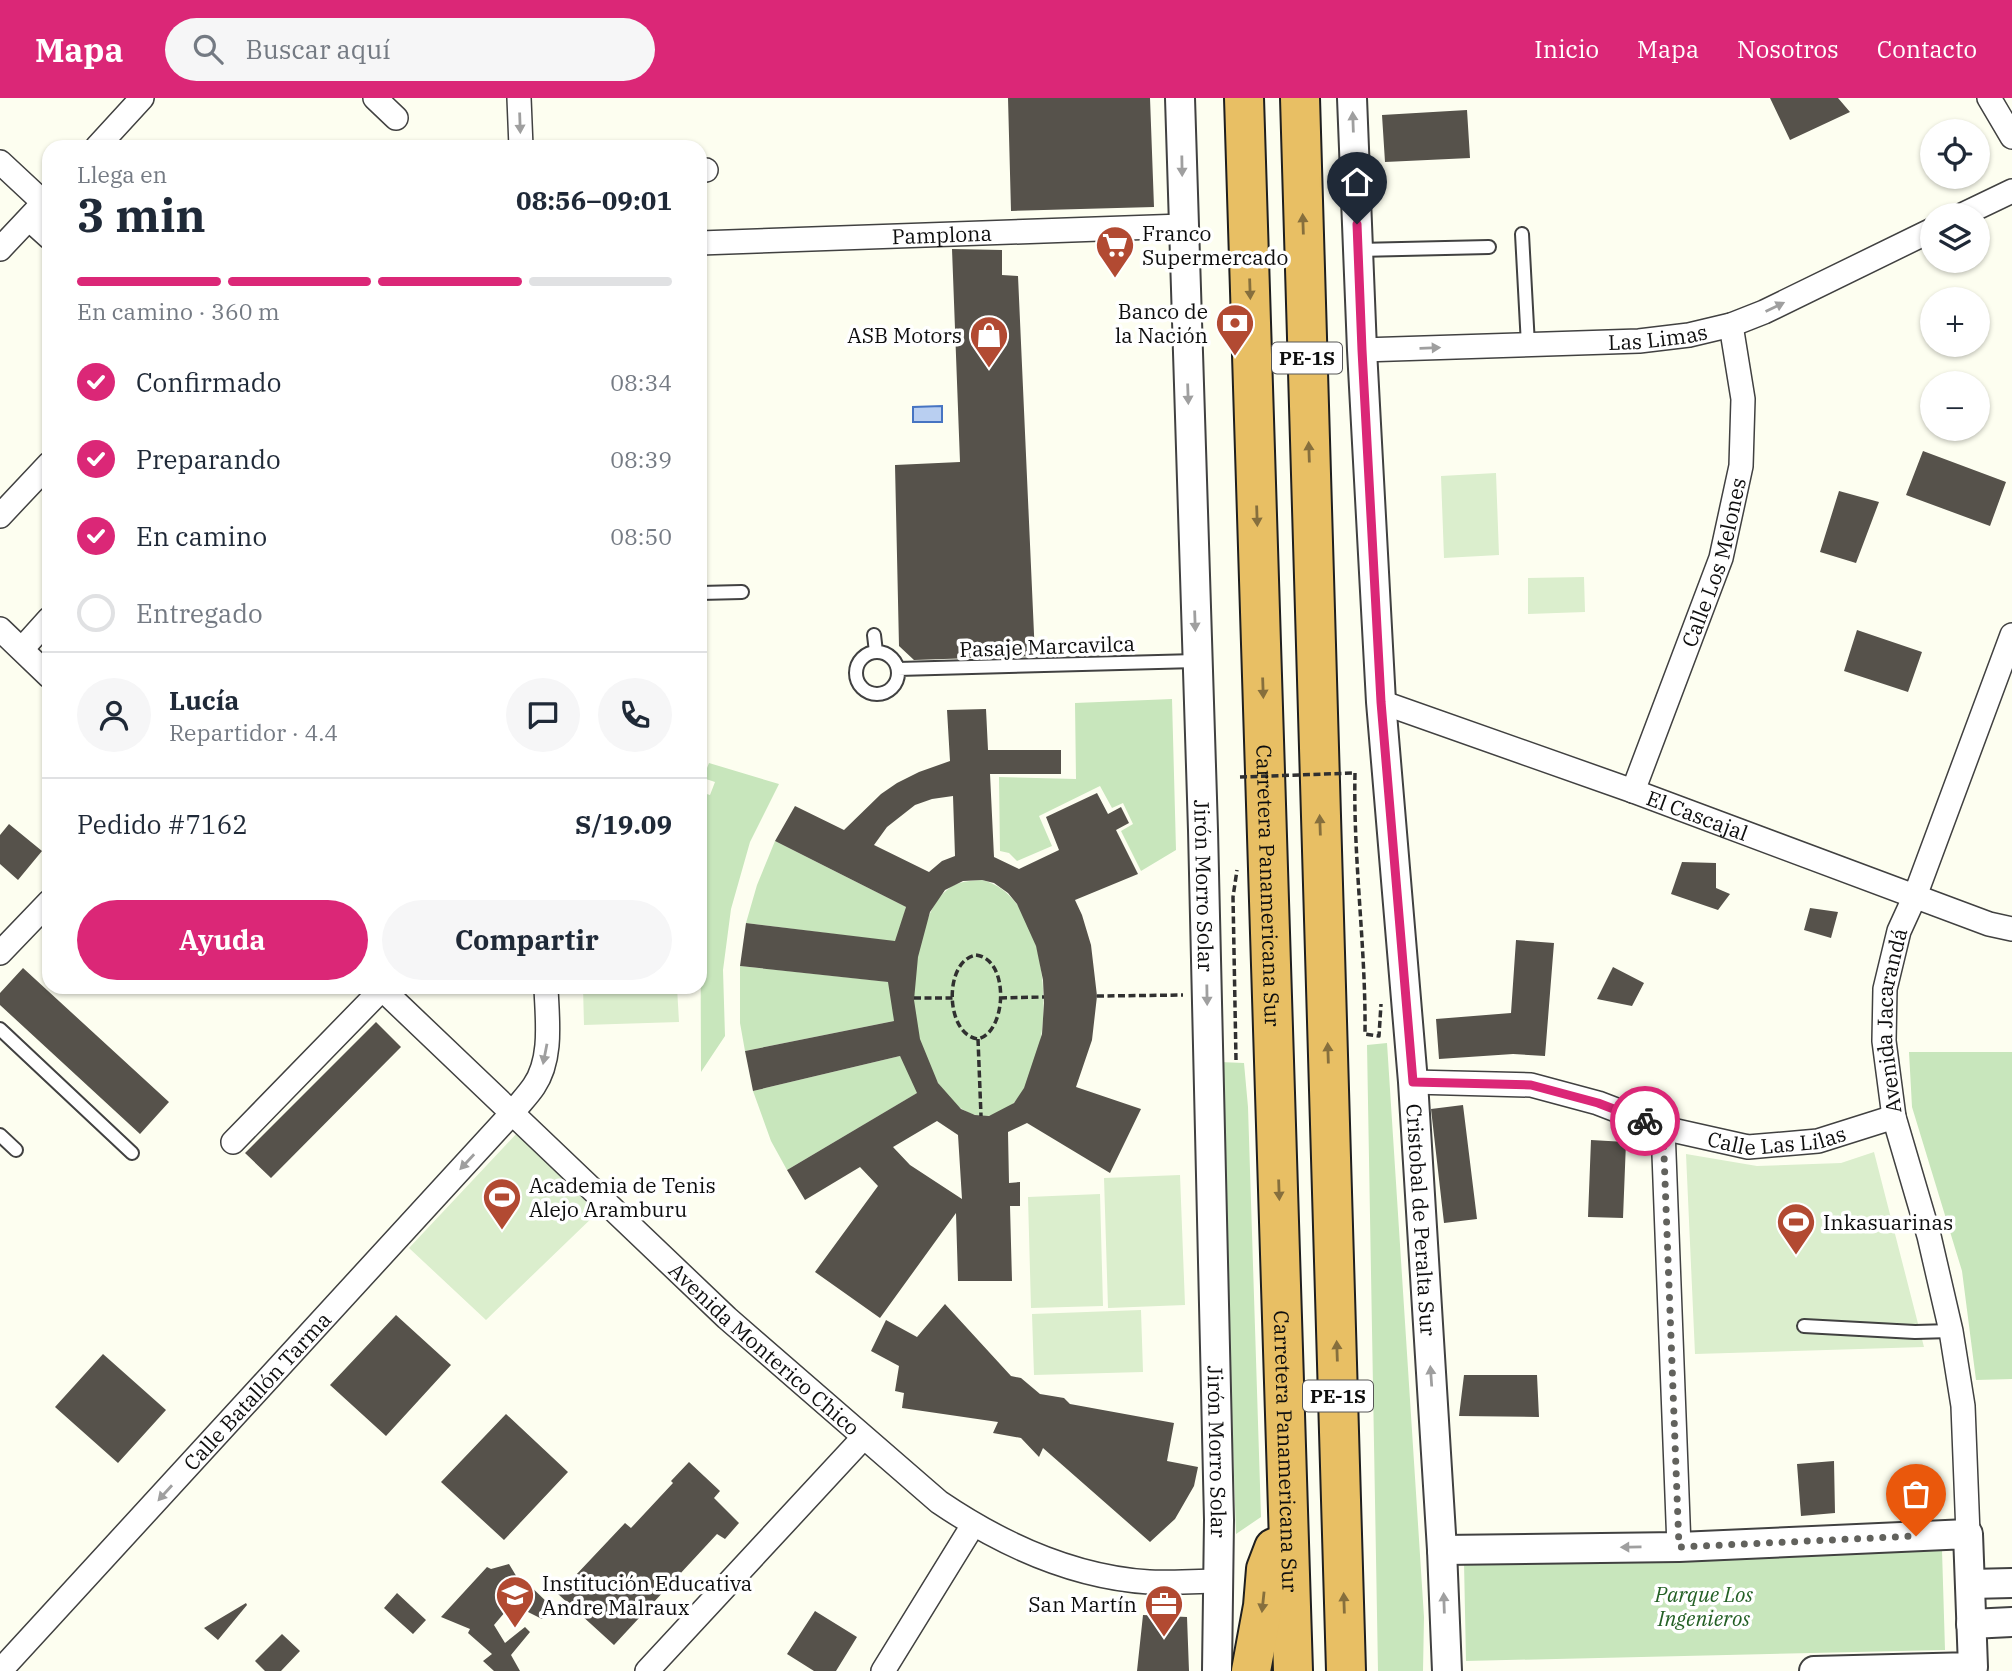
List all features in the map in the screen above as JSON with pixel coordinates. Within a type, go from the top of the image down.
[{"type":"highway","name":"Carretera Panamericana Sur","points":[[1244,98],[1293,1671]]},
{"type":"highway","name":"PE-1S","points":[[1300,98],[1346,1671]]},
{"type":"highway","points":[[1251,1671],[1263,1606],[1266,1569],[1288,1514]]},
{"type":"street","points":[[111,140],[142,98]]},
{"type":"street","points":[[375,98],[396,118]]},
{"type":"street","points":[[519,98],[521,140]]},
{"type":"street","name":"Jirón Morro Solar","points":[[1180,98],[1205,911],[1219,1581],[1217,1671]]},
{"type":"street","name":"Cristobal de Peralta Sur","points":[[1352,98],[1381,702],[1413,1082],[1447,1671]]},
{"type":"street","points":[[1989,98],[2012,136]]},
{"type":"street","points":[[0,162],[40,207],[0,249]]},
{"type":"street","points":[[1987,203],[2012,191]]},
{"type":"street","name":"Pamplona","points":[[707,243],[1183,226]]},
{"type":"street","name":"Las Limas","points":[[1362,350],[1639,341],[1689,335],[1731,325],[1764,312],[1920,236]]},
{"type":"street","name":"Calle Los Melones","points":[[1633,791],[1721,558],[1741,466],[1743,399],[1731,325]]},
{"type":"street","points":[[0,516],[42,471]]},
{"type":"street","points":[[22,649],[42,628]]},
{"type":"street","points":[[0,629],[42,666]]},
{"type":"street","name":"Avenida Jacarandá","points":[[1973,1669],[1963,1406],[1951,1331],[1929,1236],[1894,1117],[1884,1041],[1885,989],[1899,931],[1915,896],[2012,635]]},
{"type":"street","name":"El Cascajal","points":[[1381,702],[1633,791],[1989,924],[2012,929]]},
{"type":"street","points":[[0,953],[42,909]]},
{"type":"street","points":[[233,1142],[375,994]]},
{"type":"street","name":"Avenida Monterico Chico","points":[[387,994],[727,1318],[939,1502],[973,1525],[1020,1549],[1065,1566],[1148,1582],[1219,1581]]},
{"type":"street","name":"Calle Batallón Tarma","points":[[0,1671],[536,1084],[544,1063],[547,1041],[546,994]]},
{"type":"street","name":"Calle Las Lilas","points":[[1413,1082],[1531,1085],[1598,1103],[1663,1128],[1748,1147],[1818,1141],[1894,1117]]},
{"type":"street","points":[[1663,1128],[1679,1547]]},
{"type":"street","points":[[647,1671],[863,1438]]},
{"type":"street","points":[[883,1671],[973,1525]]},
{"type":"street","points":[[1442,1550],[1679,1547],[1968,1534]]},
{"type":"street","points":[[1970,1584],[2012,1583]]},
{"type":"street","points":[[1971,1624],[2012,1622]]},
{"type":"street","points":[[1814,1671],[1973,1669]]},
{"type":"lane","points":[[1522,233],[1528,345]]},
{"type":"lane","points":[[1358,250],[1489,247]]},
{"type":"lane","points":[[707,593],[742,592]]},
{"type":"lane","points":[[874,635],[876,652]]},
{"type":"lane","points":[[876,652],[890,656],[898,669],[896,684],[877,694],[863,689],[858,682],[857,669],[864,657],[876,652]]},
{"type":"lane","name":"Pasaje Marcavilca","points":[[898,669],[1196,661]]},
{"type":"lane","points":[[0,1029],[132,1153]]},
{"type":"lane","points":[[0,1135],[16,1150]]},
{"type":"lane","points":[[1804,1326],[1915,1332],[1951,1331]]},
{"type":"path","points":[[1240,777],[1355,773],[1354,839],[1359,876],[1365,1034],[1379,1036],[1381,995]]},
{"type":"path","points":[[1237,870],[1233,897],[1237,1060]]},
{"type":"path","points":[[969,956],[983,956],[994,965],[998,973],[1000,998],[989,1033],[978,1039],[966,1035],[955,1016],[954,998],[958,970],[969,956]]},
{"type":"path","points":[[1097,996],[1190,995]]},
{"type":"path","points":[[1000,998],[1044,997]]},
{"type":"path","points":[[914,998],[954,998]]},
{"type":"path","points":[[978,1039],[981,1116]]},
{"type":"green space","points":[[1496,473],[1499,555],[1444,558],[1441,476]]},
{"type":"green space","points":[[1584,577],[1585,612],[1528,614],[1528,578]]},
{"type":"green space","points":[[1172,699],[1176,850],[1141,871],[1121,831],[1133,824],[1123,803],[1112,808],[1100,786],[1039,816],[1052,846],[1017,861],[1009,853],[1000,851],[999,777],[1076,779],[1075,703]]},
{"type":"green space","points":[[709,763],[779,784],[750,842],[731,909],[723,970],[725,1036],[701,1072],[701,994],[707,994],[707,794],[710,795],[715,782],[707,779]]},
{"type":"green space","points":[[775,841],[906,907],[897,942],[746,923],[757,885]]},
{"type":"green space","points":[[982,880],[1010,896],[1029,925],[1040,963],[1044,1005],[1039,1046],[1028,1082],[1010,1106],[985,1116],[970,1113],[946,1095],[923,1049],[914,1006],[916,970],[923,932],[937,900],[955,885]]},
{"type":"green space","points":[[740,966],[890,982],[894,1021],[745,1051],[740,1023]]},
{"type":"green space","points":[[583,994],[677,994],[679,1022],[584,1025]]},
{"type":"green space","points":[[1387,1043],[1424,1617],[1423,1671],[1378,1671],[1367,1045]]},
{"type":"green space","points":[[1909,1052],[2012,1052],[2012,1379],[1976,1380],[1962,1271],[1912,1107]]},
{"type":"green space","points":[[900,1056],[919,1092],[787,1170],[771,1141],[753,1091]]},
{"type":"green space","points":[[1220,1062],[1244,1063],[1248,1107],[1261,1517],[1236,1534]]},
{"type":"green space","name":"Academia de Tenis Alejo Aramburu","points":[[518,1132],[597,1213],[486,1320],[409,1248]]},
{"type":"green space","name":"Inkasuarinas","points":[[1874,1152],[1924,1347],[1695,1354],[1686,1154],[1757,1166],[1841,1163]]},
{"type":"green space","points":[[1180,1175],[1185,1305],[1108,1308],[1104,1178]]},
{"type":"green space","points":[[1100,1194],[1103,1306],[1031,1308],[1028,1197]]},
{"type":"green space","points":[[1141,1310],[1143,1372],[1034,1375],[1032,1314]]},
{"type":"green space","name":"Parque Los Ingenieros","points":[[1942,1550],[1945,1650],[1466,1661],[1464,1562]]},
{"type":"water","points":[[942,406],[942,422],[913,422],[913,407]]},
{"type":"building","points":[[1008,98],[1150,98],[1154,207],[1011,211]]},
{"type":"building","points":[[1770,98],[1838,98],[1850,112],[1790,140]]},
{"type":"building","points":[[1467,110],[1470,158],[1385,162],[1382,115]]},
{"type":"building","name":"ASB Motors","points":[[952,249],[1002,250],[1002,275],[1018,276],[1035,656],[914,660],[899,646],[895,465],[960,462]]},
{"type":"building","points":[[1923,451],[2006,482],[1990,526],[1906,495]]},
{"type":"building","points":[[1839,491],[1879,502],[1856,563],[1820,552]]},
{"type":"building","points":[[1857,630],[1922,652],[1908,692],[1844,671]]},
{"type":"building","points":[[986,709],[988,750],[1061,750],[1061,774],[990,774],[994,857],[1019,869],[1059,850],[1046,817],[1097,793],[1108,814],[1121,807],[1129,823],[1116,830],[1138,874],[1075,900],[1091,945],[1097,996],[1092,1040],[1076,1087],[1141,1109],[1110,1173],[1027,1123],[1008,1132],[1009,1183],[1020,1182],[1020,1206],[1010,1206],[1012,1281],[958,1281],[956,1213],[880,1318],[815,1272],[878,1186],[860,1167],[805,1200],[787,1170],[917,1093],[900,1056],[753,1091],[745,1051],[894,1021],[888,982],[740,966],[746,923],[895,941],[906,907],[775,841],[795,806],[844,830],[881,794],[897,783],[950,761],[947,710]],"holes":[[[953,796],[955,856],[942,861],[929,872],[874,845],[887,827],[915,805]],[[982,880],[994,883],[1017,904],[1036,946],[1043,980],[1042,1034],[1024,1088],[1014,1103],[989,1116],[975,1115],[961,1109],[938,1083],[920,1039],[914,1000],[918,957],[930,912],[945,890],[963,881]],[[937,1121],[958,1135],[962,1199],[910,1165],[893,1147]]]},
{"type":"building","points":[[9,824],[42,851],[18,880],[0,864],[0,835]]},
{"type":"building","points":[[1682,862],[1716,863],[1716,888],[1730,894],[1718,910],[1671,894]]},
{"type":"building","points":[[1810,908],[1838,912],[1831,938],[1804,930]]},
{"type":"building","points":[[1516,940],[1554,943],[1545,1056],[1513,1054],[1439,1059],[1436,1019],[1511,1013]]},
{"type":"building","points":[[1613,967],[1644,983],[1632,1006],[1597,999]]},
{"type":"building","points":[[23,968],[42,985],[42,994],[51,994],[169,1102],[140,1134],[0,1005],[0,993]]},
{"type":"building","points":[[376,1022],[401,1047],[271,1178],[245,1153]]},
{"type":"building","points":[[1463,1105],[1477,1219],[1444,1223],[1431,1109]]},
{"type":"building","points":[[1591,1140],[1626,1142],[1623,1218],[1588,1217]]},
{"type":"building","points":[[945,1304],[1011,1376],[1021,1378],[1040,1394],[1064,1398],[1070,1404],[1174,1423],[1167,1461],[1198,1467],[1194,1486],[1175,1519],[1150,1542],[1043,1448],[1039,1457],[1021,1438],[993,1433],[998,1422],[902,1408],[904,1393],[895,1391],[899,1366],[871,1351],[886,1320],[917,1337]]},
{"type":"building","points":[[396,1315],[451,1365],[386,1436],[330,1385]]},
{"type":"building","points":[[103,1354],[166,1410],[118,1463],[55,1407]]},
{"type":"building","points":[[1464,1375],[1537,1375],[1539,1417],[1459,1416]]},
{"type":"building","points":[[506,1414],[568,1472],[504,1540],[441,1482]]},
{"type":"building","points":[[1834,1461],[1835,1513],[1801,1516],[1797,1464]]},
{"type":"building","points":[[689,1462],[720,1491],[714,1498],[739,1523],[725,1539],[717,1534],[614,1645],[558,1594],[625,1523],[631,1528]]},
{"type":"building","points":[[509,1564],[518,1579],[522,1578],[550,1605],[542,1619],[512,1604],[494,1625],[505,1643],[525,1627],[530,1632],[511,1655],[520,1671],[494,1671],[483,1661],[492,1654],[468,1633],[470,1629],[441,1617],[487,1567],[491,1569]]},
{"type":"building","points":[[397,1593],[426,1620],[413,1634],[384,1608]]},
{"type":"building","points":[[246,1603],[218,1640],[204,1628]]},
{"type":"building","points":[[815,1611],[857,1637],[836,1671],[814,1671],[787,1654]]},
{"type":"building","name":"San Martín","points":[[1143,1615],[1187,1617],[1189,1671],[1137,1671]]},
{"type":"building","points":[[282,1634],[300,1651],[281,1671],[265,1671],[255,1661]]},
{"type":"way so far","points":[[1645,1121],[1663,1128],[1679,1547],[1916,1536]]},
{"type":"place","name":"Franco Supermercado","points":[[1115,279]]},
{"type":"place","name":"Banco de la Nación","points":[[1235,357]]},
{"type":"place","name":"ASB Motors","points":[[989,369]]},
{"type":"place","name":"Academia de Tenis Alejo Aramburu","points":[[502,1231]]},
{"type":"place","name":"Inkasuarinas","points":[[1796,1256]]},
{"type":"place","name":"Institución Educativa Andre Malraux","points":[[515,1629]]},
{"type":"place","name":"San Martín","points":[[1164,1638]]},
{"type":"route","points":[[1357,224],[1381,702],[1413,1082],[1531,1085],[1598,1103],[1645,1121]]}]
